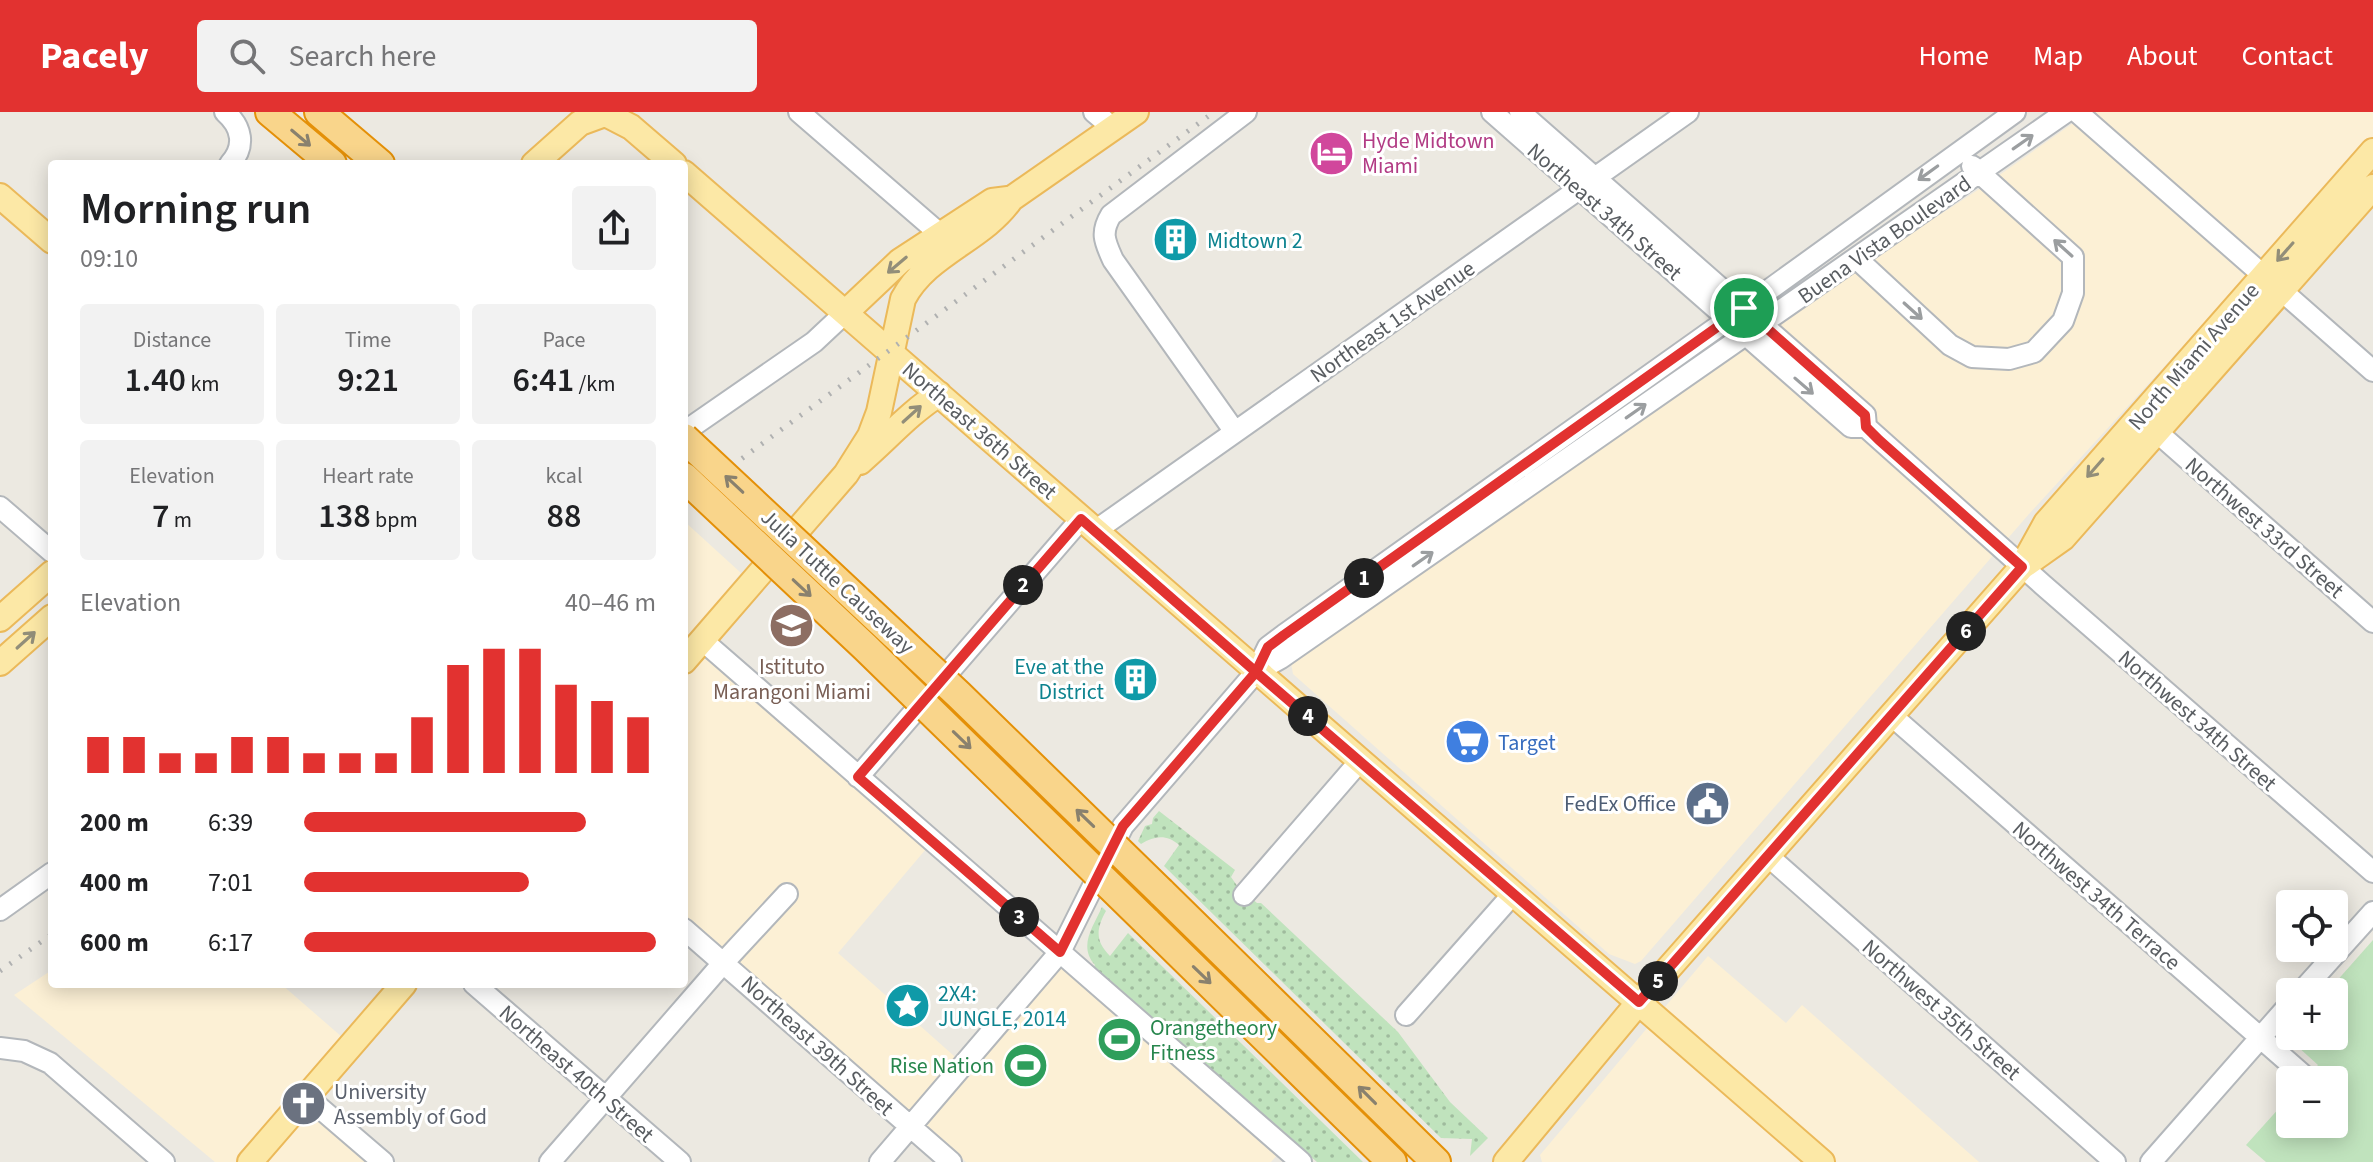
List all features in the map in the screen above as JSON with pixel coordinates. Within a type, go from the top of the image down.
[{"type":"highway","points":[[270,112],[327,160]]},
{"type":"highway","points":[[319,112],[375,160]]},
{"type":"highway","points":[[334,112],[375,160]]},
{"type":"highway","name":"Julia Tuttle Causeway","points":[[688,439],[948,684],[1429,1156]]},
{"type":"highway","name":"Julia Tuttle Causeway","points":[[688,481],[941,720],[1392,1162]]},
{"type":"main road","points":[[688,656],[846,474],[870,436],[893,354],[903,299],[911,284],[923,270],[1001,213],[1011,199],[1136,112]]},
{"type":"main road","points":[[540,160],[605,116],[668,160]]},
{"type":"main road","name":"North Miami Avenue","points":[[2022,567],[2063,538],[2158,433],[2373,151]]},
{"type":"main road","points":[[2307,263],[2329,219],[2373,169]]},
{"type":"main road","name":"Northeast 36th Street","points":[[688,176],[1822,1162]]},
{"type":"main road","name":"North Miami Avenue","points":[[1506,1162],[1639,1002],[2022,567],[2046,523],[2273,284],[2307,263],[2373,187]]},
{"type":"main road","points":[[0,196],[48,238]]},
{"type":"main road","points":[[845,313],[900,261],[992,201],[1011,199]]},
{"type":"main road","points":[[2118,478],[2136,439],[2273,284]]},
{"type":"main road","points":[[846,474],[915,410],[939,394]]},
{"type":"main road","points":[[0,619],[48,577]]},
{"type":"main road","points":[[0,636],[48,594]]},
{"type":"main road","points":[[0,663],[48,621]]},
{"type":"main road","points":[[250,1162],[400,988]]},
{"type":"street","points":[[225,112],[236,124],[241,140],[234,160]]},
{"type":"street","points":[[799,112],[940,234]]},
{"type":"street","points":[[1094,112],[1113,128]]},
{"type":"street","points":[[1235,432],[1113,260],[1103,238],[1111,215],[1246,112]]},
{"type":"street","name":"Northeast 34th Street","points":[[1492,112],[1587,183],[1753,329],[1865,415],[1866,427],[2022,567]]},
{"type":"street","name":"Northeast 34th Street","points":[[1520,112],[1587,183]]},
{"type":"street","name":"Northeast 1st Avenue","points":[[858,777],[1088,525],[1235,432],[1688,112]]},
{"type":"street","name":"Buena Vista Boulevard","points":[[1256,672],[1268,647],[1284,635],[2015,112]]},
{"type":"street","name":"Buena Vista Boulevard","points":[[1256,672],[1281,658],[2066,112]]},
{"type":"street","points":[[2077,112],[2373,371]]},
{"type":"street","points":[[1856,258],[1950,345],[1972,357],[2009,359],[2034,352],[2063,321],[2073,293],[2073,257],[1957,152]]},
{"type":"street","points":[[688,432],[814,342],[845,313]]},
{"type":"street","name":"Northwest 33rd Street","points":[[2158,433],[2373,622]]},
{"type":"street","points":[[0,507],[48,549]]},
{"type":"street","name":"Northwest 34th Street","points":[[2022,567],[2373,872]]},
{"type":"street","points":[[702,640],[1060,952],[1290,1159]]},
{"type":"street","points":[[880,1162],[1060,952],[1123,826],[1256,672]]},
{"type":"street","name":"Northwest 34th Terrace","points":[[1892,716],[2293,1066]]},
{"type":"street","points":[[1244,895],[1360,761]]},
{"type":"street","name":"Northwest 35th Street","points":[[1768,856],[2115,1162]]},
{"type":"street","points":[[0,910],[48,876]]},
{"type":"street","points":[[550,1162],[787,894]]},
{"type":"street","points":[[1406,1015],[1513,894]]},
{"type":"street","points":[[2314,978],[2373,912]]},
{"type":"street","name":"Northeast 39th Street","points":[[688,932],[951,1162]]},
{"type":"street","name":"Northeast 40th Street","points":[[479,988],[680,1162]]},
{"type":"street","points":[[2151,1162],[2276,1019]]},
{"type":"street","points":[[1,1048],[24,1051],[50,1063],[164,1162]]},
{"type":"street","points":[[306,1096],[383,1162]]},
{"type":"shaded area","points":[[2089,112],[2373,112],[2373,139],[2029,514],[1641,961],[1635,964],[1609,954],[1293,674],[1291,663],[1740,344],[1981,188]]},
{"type":"shaded area","points":[[688,525],[741,573],[690,636],[926,849],[838,953],[971,1071],[1063,963],[1278,1154],[1271,1162],[966,1162],[688,923]]},
{"type":"shaded area","points":[[1708,956],[1786,1023],[1802,1005],[1979,1162],[1542,1162],[1540,1155]]},
{"type":"shaded area","points":[[48,973],[48,988],[286,988],[342,1037],[293,1094],[371,1162],[215,1162],[14,995]]},
{"type":"green space","points":[[1159,811],[1235,870],[1231,877],[1238,887],[1261,903],[1398,1032],[1450,1102],[1488,1138],[1470,1156],[1472,1139],[1441,1138],[1164,866],[1179,845],[1165,838],[1141,844],[1138,841],[1145,826],[1152,824]]},
{"type":"green space","points":[[1102,907],[1106,911],[1099,935],[1110,956],[1128,933],[1363,1162],[1317,1162],[1093,968],[1095,965],[1087,944]]},
{"type":"green space","points":[[2373,940],[2373,1162],[2266,1162],[2246,1145],[2276,1112],[2276,1138],[2348,1138],[2348,1066],[2317,1066],[2301,1050],[2348,1050],[2348,978],[2339,978]]},
{"type":"railway","points":[[688,498],[1214,112]]},
{"type":"railway","points":[[0,971],[48,937]]},
{"type":"place","name":"Hyde Midtown Miami","points":[[1331,153]]},
{"type":"place","name":"Midtown 2","points":[[1176,240]]},
{"type":"place","name":"Istituto Marangoni Miami","points":[[792,625]]},
{"type":"place","name":"Eve at the District","points":[[1135,679]]},
{"type":"place","name":"Target","points":[[1467,742]]},
{"type":"place","name":"FedEx Office","points":[[1707,803]]},
{"type":"place","name":"2X4: JUNGLE, 2014","points":[[907,1006]]},
{"type":"place","name":"Orangetheory Fitness","points":[[1119,1040]]},
{"type":"place","name":"Rise Nation","points":[[1025,1065]]},
{"type":"place","name":"University Assembly of God","points":[[303,1104]]},
{"type":"route","points":[[1744,308],[1284,635],[1268,647],[1256,672],[1081,519],[858,777],[1060,952],[1123,826],[1256,672],[1639,1002],[2022,567],[1879,440],[1866,427],[1865,415],[1744,308]]}]
